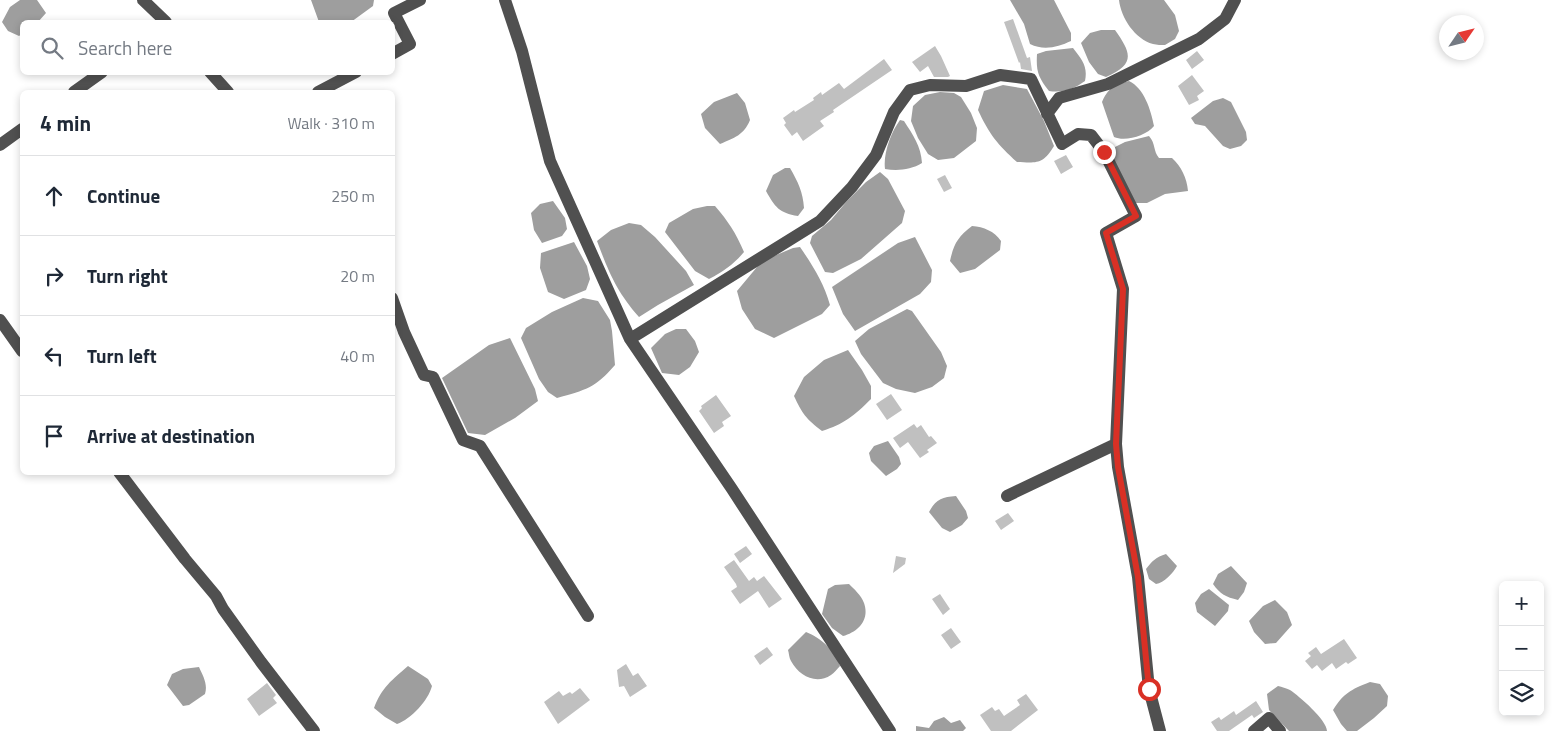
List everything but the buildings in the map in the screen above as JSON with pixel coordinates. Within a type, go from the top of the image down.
[{"type":"street","points":[[143,0],[164,20]]},
{"type":"street","points":[[395,52],[410,44],[394,13],[420,0]]},
{"type":"street","points":[[505,0],[522,51],[550,161],[630,339],[732,489],[890,731]]},
{"type":"street","points":[[1047,114],[1059,98],[1108,84],[1199,39],[1225,19],[1234,0]]},
{"type":"street","points":[[77,90],[98,75]]},
{"type":"street","points":[[213,75],[226,90]]},
{"type":"street","points":[[322,90],[350,75]]},
{"type":"street","points":[[630,339],[820,221],[852,188],[876,155],[894,112],[910,90],[930,85],[966,86],[1000,75],[1031,79],[1062,144],[1078,134],[1091,135],[1104,152],[1136,216],[1106,233],[1123,289],[1116,444],[1118,467],[1138,577],[1149,689],[1160,731]]},
{"type":"street","points":[[0,145],[20,130]]},
{"type":"street","points":[[395,306],[404,332],[424,375],[432,377],[463,440],[480,446],[588,616]]},
{"type":"street","points":[[0,320],[20,348]]},
{"type":"street","points":[[1007,496],[1116,444]]},
{"type":"street","points":[[121,475],[185,559],[216,596],[223,610],[314,731]]},
{"type":"street","points":[[1254,731],[1269,718],[1280,731]]},
{"type":"shaded area","points":[[20,0],[37,0],[46,13],[40,20],[20,20],[19,36],[8,31],[2,22],[10,7]]},
{"type":"shaded area","points":[[311,0],[374,0],[373,6],[354,20],[318,20]]},
{"type":"shaded area","points":[[1010,0],[1054,0],[1071,33],[1071,41],[1051,47],[1040,47],[1030,44],[1024,24]]},
{"type":"shaded area","points":[[1119,0],[1164,0],[1175,15],[1179,31],[1175,39],[1165,45],[1160,45],[1140,38],[1126,21]]},
{"type":"shaded area","points":[[1101,30],[1115,30],[1125,46],[1128,58],[1122,68],[1106,77],[1098,74],[1089,62],[1081,43],[1090,33]]},
{"type":"shaded area","points":[[1073,48],[1085,67],[1085,81],[1068,90],[1049,91],[1038,74],[1037,54]]},
{"type":"shaded area","points":[[1129,81],[1143,94],[1154,126],[1146,133],[1124,139],[1114,137],[1102,102],[1112,88]]},
{"type":"shaded area","points":[[1003,85],[1027,89],[1044,121],[1054,146],[1043,159],[1035,162],[1017,162],[990,133],[978,110],[984,91]]},
{"type":"shaded area","points":[[940,92],[954,93],[961,97],[971,113],[977,128],[976,141],[954,158],[938,160],[928,154],[918,138],[911,121],[913,106],[925,95]]},
{"type":"shaded area","points":[[737,93],[745,103],[750,120],[742,133],[720,144],[705,128],[701,114],[714,102]]},
{"type":"shaded area","points":[[1223,98],[1231,102],[1246,132],[1247,140],[1241,146],[1230,149],[1223,146],[1205,126],[1195,124],[1191,118],[1213,101]]},
{"type":"shaded area","points":[[900,120],[904,121],[916,141],[922,163],[904,169],[885,169],[888,143]]},
{"type":"shaded area","points":[[1149,136],[1159,158],[1172,158],[1178,165],[1185,177],[1188,191],[1165,194],[1147,203],[1135,203],[1112,161],[1115,147],[1125,142]]},
{"type":"shaded area","points":[[785,168],[790,168],[801,192],[804,208],[798,216],[786,213],[778,208],[766,191],[773,175]]},
{"type":"shaded area","points":[[880,172],[888,179],[905,211],[902,223],[861,259],[833,273],[825,272],[810,243],[812,236],[831,220],[866,182]]},
{"type":"shaded area","points":[[553,201],[565,218],[567,229],[562,236],[542,243],[534,230],[531,213],[540,204]]},
{"type":"shaded area","points":[[715,206],[720,212],[735,233],[744,252],[719,274],[709,279],[695,271],[665,232],[669,223],[693,209]]},
{"type":"shaded area","points":[[629,223],[641,225],[655,237],[686,271],[694,285],[639,317],[614,282],[597,241],[611,230]]},
{"type":"shaded area","points":[[972,226],[992,232],[1001,241],[1000,250],[975,269],[960,273],[950,261],[957,241]]},
{"type":"shaded area","points":[[915,237],[932,270],[931,282],[920,294],[855,331],[843,314],[832,287],[898,243]]},
{"type":"shaded area","points":[[574,242],[587,266],[590,279],[586,290],[564,299],[548,292],[540,268],[541,253]]},
{"type":"shaded area","points":[[800,247],[818,275],[830,305],[822,314],[774,338],[755,329],[742,309],[737,291],[762,261]]},
{"type":"shaded area","points":[[583,298],[598,301],[610,320],[615,365],[602,379],[589,387],[557,398],[548,392],[539,379],[521,338],[526,328],[552,312]]},
{"type":"shaded area","points":[[907,309],[912,311],[941,352],[947,366],[944,378],[932,387],[915,393],[896,389],[883,383],[861,354],[855,341],[869,329]]},
{"type":"shaded area","points":[[676,329],[686,329],[695,341],[699,352],[690,367],[679,375],[662,373],[651,348],[665,334]]},
{"type":"shaded area","points":[[510,338],[535,389],[538,401],[515,418],[485,435],[468,433],[442,378],[489,345]]},
{"type":"shaded area","points":[[848,350],[871,386],[871,399],[848,419],[822,431],[805,415],[794,396],[804,377],[824,360]]},
{"type":"shaded area","points":[[888,441],[899,457],[901,464],[886,476],[871,461],[869,453],[874,446]]},
{"type":"shaded area","points":[[956,496],[966,511],[968,518],[962,525],[950,532],[942,528],[929,512],[934,504],[940,500]]},
{"type":"shaded area","points":[[1166,554],[1177,566],[1168,577],[1156,584],[1149,579],[1146,569],[1154,560]]},
{"type":"shaded area","points":[[1231,566],[1247,583],[1244,592],[1238,600],[1224,595],[1213,584],[1218,574]]},
{"type":"shaded area","points":[[849,584],[863,600],[865,615],[858,628],[843,636],[832,628],[822,614],[828,589],[835,585]]},
{"type":"shaded area","points":[[1209,589],[1229,605],[1228,611],[1215,626],[1197,612],[1195,603],[1201,594]]},
{"type":"shaded area","points":[[1275,600],[1287,612],[1292,625],[1276,643],[1265,644],[1254,632],[1249,621],[1263,606]]},
{"type":"shaded area","points":[[806,632],[827,646],[838,660],[840,666],[825,678],[814,679],[803,675],[790,660],[788,650]]},
{"type":"shaded area","points":[[408,666],[428,679],[432,686],[427,698],[418,709],[408,718],[397,724],[374,708],[384,689]]},
{"type":"shaded area","points":[[199,667],[205,683],[205,694],[189,705],[183,706],[167,685],[172,674],[183,669]]},
{"type":"shaded area","points":[[1370,682],[1380,684],[1388,696],[1387,706],[1357,731],[1347,731],[1333,710],[1348,693]]},
{"type":"shaded area","points":[[1278,686],[1290,690],[1306,703],[1318,715],[1326,726],[1327,731],[1289,731],[1269,710],[1267,694]]},
{"type":"shaded area","points":[[944,717],[951,723],[960,720],[966,728],[963,731],[916,731],[916,726],[929,728],[934,721]]},
{"type":"route","points":[[1104,152],[1136,216],[1106,233],[1123,289],[1116,444],[1118,467],[1138,577],[1149,689]]}]
